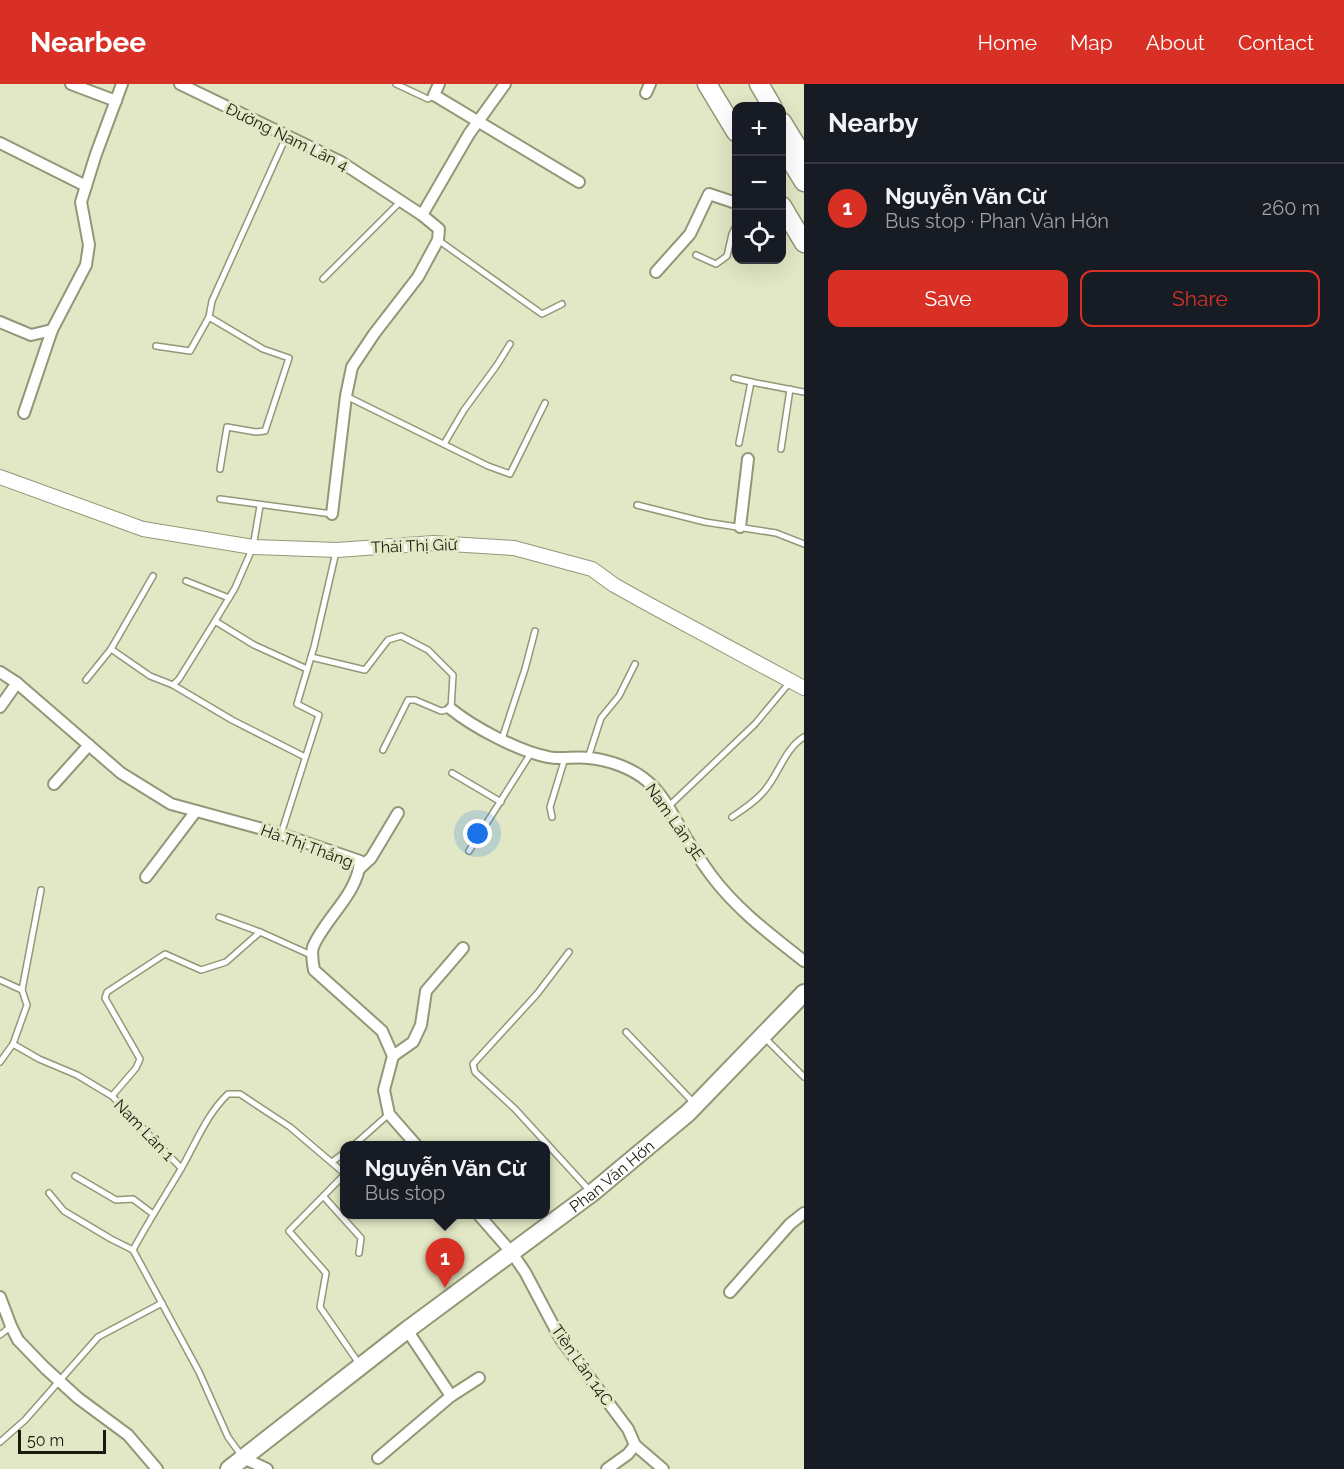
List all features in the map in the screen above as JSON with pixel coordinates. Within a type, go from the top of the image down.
[{"type":"highway","points":[[707,84],[732,125]]},
{"type":"highway","points":[[717,84],[732,110]]},
{"type":"highway","points":[[746,84],[757,102]]},
{"type":"highway","points":[[759,84],[770,102]]},
{"type":"highway","points":[[786,129],[804,158]]},
{"type":"highway","points":[[786,153],[804,183]]},
{"type":"highway","points":[[786,197],[804,224]]},
{"type":"highway","points":[[784,210],[804,243]]},
{"type":"main road","name":"Phan Văn Hớn","points":[[229,1469],[407,1330],[592,1193],[696,1105],[804,993]]},
{"type":"street","points":[[71,84],[116,101]]},
{"type":"street","points":[[24,413],[52,330],[86,266],[89,245],[81,202],[122,84]]},
{"type":"street","name":"Đường Nam Lân 4","points":[[180,84],[341,162],[422,215]]},
{"type":"street","points":[[439,84],[434,95],[579,183]]},
{"type":"street","points":[[332,514],[346,396],[352,367],[418,277],[438,240],[439,229],[422,215],[478,123],[505,84]]},
{"type":"street","points":[[0,143],[86,186]]},
{"type":"street","points":[[656,272],[690,234],[709,194],[732,202]]},
{"type":"street","points":[[0,322],[31,335],[52,330]]},
{"type":"street","points":[[740,527],[748,459]]},
{"type":"street","name":"Thái Thị Giữ","points":[[0,477],[144,529],[253,547],[337,550],[434,543],[514,548],[592,568],[614,585],[650,606],[804,688]]},
{"type":"street","name":"Hà Thị Thắng","points":[[0,672],[17,683],[121,773],[171,804],[281,834],[360,861],[359,869],[347,894],[312,949],[313,956]]},
{"type":"street","points":[[0,707],[17,683]]},
{"type":"street","name":"Nam Lân 3E","points":[[451,709],[502,740],[531,753],[550,758],[588,758],[624,766],[649,781],[713,878],[760,927],[804,961]]},
{"type":"street","points":[[54,784],[88,745]]},
{"type":"street","points":[[146,878],[196,811]]},
{"type":"street","points":[[359,869],[371,858],[398,813]]},
{"type":"street","points":[[393,1056],[413,1042],[421,1025],[426,991],[463,948]]},
{"type":"street","points":[[313,956],[314,970],[382,1031],[393,1056],[384,1090],[389,1114],[413,1141]]},
{"type":"street","points":[[730,1292],[790,1224],[804,1213]]},
{"type":"street","points":[[481,1219],[512,1253]]},
{"type":"street","name":"Tiền Lân 14C","points":[[512,1253],[525,1272],[560,1338],[628,1429],[635,1445]]},
{"type":"street","points":[[0,1297],[18,1340],[78,1398],[128,1435],[157,1469]]},
{"type":"street","points":[[407,1330],[451,1396]]},
{"type":"street","points":[[378,1458],[451,1396],[479,1378]]},
{"type":"street","points":[[607,1469],[628,1454],[635,1445],[663,1469]]},
{"type":"street","points":[[243,1458],[267,1469]]},
{"type":"lane","points":[[396,84],[428,99],[434,95]]},
{"type":"lane","points":[[156,346],[190,351],[209,317],[212,301],[286,136]]},
{"type":"lane","points":[[323,279],[400,202]]},
{"type":"lane","points":[[696,255],[716,264],[727,256],[732,234]]},
{"type":"lane","points":[[438,240],[542,314],[562,304]]},
{"type":"lane","points":[[209,317],[263,349],[289,358],[265,431],[262,433],[227,427],[220,469]]},
{"type":"lane","points":[[444,444],[464,410],[510,344]]},
{"type":"lane","points":[[734,378],[804,392]]},
{"type":"lane","points":[[739,443],[751,382]]},
{"type":"lane","points":[[781,449],[790,389]]},
{"type":"lane","points":[[346,396],[488,466],[510,474],[545,403]]},
{"type":"lane","points":[[219,499],[332,514]]},
{"type":"lane","points":[[637,505],[705,522],[776,533],[804,544]]},
{"type":"lane","points":[[173,685],[229,598],[253,547],[260,506]]},
{"type":"lane","points":[[281,834],[319,715],[297,704],[337,550]]},
{"type":"lane","points":[[86,680],[111,649],[153,576]]},
{"type":"lane","points":[[186,581],[229,598]]},
{"type":"lane","points":[[215,621],[254,645],[307,669]]},
{"type":"lane","points":[[502,740],[535,631]]},
{"type":"lane","points":[[311,657],[365,670],[388,640],[401,636],[428,650],[453,675],[451,709]]},
{"type":"lane","points":[[111,649],[150,676],[173,685],[232,720],[305,757]]},
{"type":"lane","points":[[588,758],[601,718],[619,696],[635,664]]},
{"type":"lane","points":[[667,807],[755,724],[790,681]]},
{"type":"lane","name":"Nam Lân 3E","points":[[383,750],[408,700],[415,700],[441,711],[451,709]]},
{"type":"lane","points":[[732,817],[765,790],[790,752],[804,737]]},
{"type":"lane","points":[[469,851],[531,753]]},
{"type":"lane","points":[[552,817],[550,807],[565,758]]},
{"type":"lane","points":[[452,773],[501,802]]},
{"type":"lane","points":[[0,1062],[13,1044],[27,1005],[22,990],[41,890]]},
{"type":"lane","points":[[219,917],[260,932],[313,956]]},
{"type":"lane","points":[[112,1096],[136,1068],[140,1059],[105,998],[107,992],[165,954],[201,970],[226,962],[260,932]]},
{"type":"lane","points":[[544,1141],[476,1072],[473,1064],[537,994],[569,952]]},
{"type":"lane","points":[[0,980],[22,990]]},
{"type":"lane","points":[[626,1032],[696,1105]]},
{"type":"lane","points":[[763,1036],[804,1077]]},
{"type":"lane","name":"Nam Lân 1","points":[[13,1044],[39,1059],[77,1075],[112,1096],[181,1168],[133,1250]]},
{"type":"lane","points":[[181,1168],[202,1127],[219,1102],[228,1094],[240,1094],[290,1127],[340,1169]]},
{"type":"lane","points":[[359,1141],[389,1114]]},
{"type":"lane","points":[[550,1147],[592,1193]]},
{"type":"lane","points":[[332,1162],[340,1156]]},
{"type":"lane","points":[[75,1176],[116,1200],[133,1199],[153,1214]]},
{"type":"lane","points":[[340,1179],[289,1231],[326,1273],[320,1307],[361,1366]]},
{"type":"lane","points":[[49,1193],[64,1211],[133,1250],[199,1372],[228,1437],[243,1458]]},
{"type":"lane","points":[[324,1197],[340,1215]]},
{"type":"lane","points":[[344,1219],[361,1238],[360,1253]]},
{"type":"lane","points":[[0,1442],[25,1420],[98,1336],[162,1303]]},
{"type":"lane","points":[[0,1335],[11,1326]]},
{"type":"place","name":"Nguyễn Văn Cừ","points":[[445,1288]]}]
